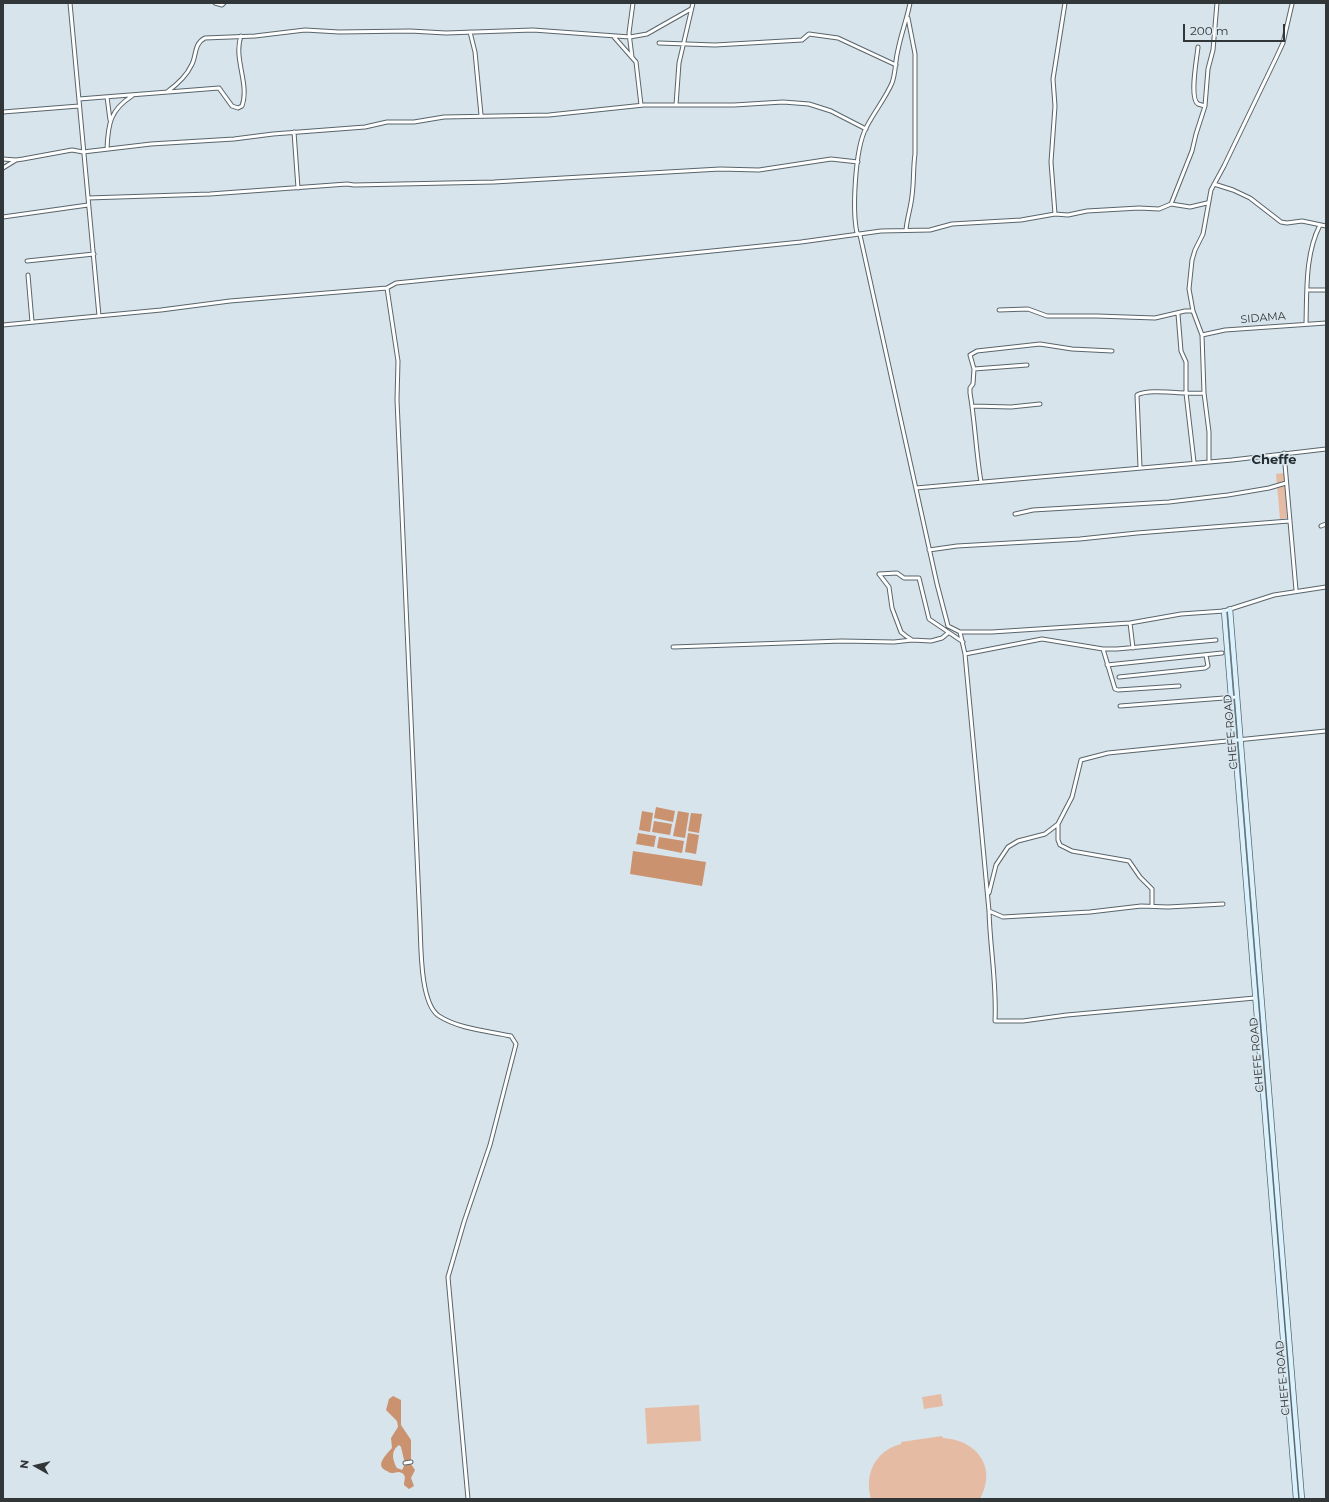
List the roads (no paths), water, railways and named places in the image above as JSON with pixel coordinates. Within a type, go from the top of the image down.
[{"type":"street","points":[[70,3],[99,316]]},
{"type":"street","points":[[215,3],[222,5],[224,3]]},
{"type":"street","points":[[632,57],[630,37],[633,3]]},
{"type":"street","points":[[676,105],[678,72],[693,3]]},
{"type":"street","points":[[910,3],[908,18],[899,44],[892,81],[886,97],[866,129],[858,162],[854,208],[856,229],[857,233],[860,235],[948,626],[960,632],[1000,632],[1130,623],[1181,614],[1224,611],[1274,594],[1326,587]]},
{"type":"street","points":[[1055,214],[1051,162],[1055,106],[1053,79],[1065,3]]},
{"type":"street","points":[[1171,204],[1192,151],[1205,106],[1208,69],[1213,50],[1217,3]]},
{"type":"street","points":[[1209,460],[1209,432],[1204,393],[1202,335],[1193,311],[1189,289],[1190,276],[1195,250],[1204,234],[1207,220],[1207,203],[1214,184],[1283,43],[1292,4]]},
{"type":"street","points":[[167,92],[191,68],[196,49],[202,40],[306,30],[339,32],[470,32],[533,30],[630,37],[647,34],[691,9]]},
{"type":"street","points":[[906,230],[908,210],[912,196],[915,146],[915,54],[908,18]]},
{"type":"street","points":[[470,32],[475,52],[480,115]]},
{"type":"street","points":[[659,43],[715,45],[802,40],[809,34],[838,38],[896,65]]},
{"type":"street","points":[[79,99],[219,88],[232,106],[238,108],[242,106],[244,95],[239,45],[241,36]]},
{"type":"street","points":[[614,37],[632,57],[637,66],[641,105]]},
{"type":"street","points":[[1198,47],[1194,79],[1194,100],[1198,104],[1205,106]]},
{"type":"street","points":[[110,120],[114,112],[134,95]]},
{"type":"street","points":[[107,97],[110,120],[107,149]]},
{"type":"street","points":[[3,159],[16,160],[72,150],[83,152],[294,132],[365,127],[387,122],[414,122],[444,117],[480,115],[549,115],[641,105],[734,105],[783,102],[809,104],[831,110],[866,129]]},
{"type":"street","points":[[3,112],[79,106]]},
{"type":"street","points":[[294,132],[298,188]]},
{"type":"street","points":[[88,198],[210,194],[347,184],[494,182],[720,169],[759,170],[831,159],[858,162]]},
{"type":"street","points":[[3,168],[16,160]]},
{"type":"street","points":[[1214,184],[1233,190],[1250,198],[1281,222],[1287,223],[1302,221],[1326,226]]},
{"type":"street","points":[[3,325],[230,301],[387,288],[396,283],[860,235],[881,231],[930,230],[952,224],[1021,220],[1055,214],[1068,215],[1087,211],[1139,208],[1159,209],[1171,204],[1190,207],[1207,203]]},
{"type":"street","points":[[3,217],[88,205]]},
{"type":"street","points":[[1306,323],[1307,290],[1314,236],[1320,225]]},
{"type":"street","points":[[27,261],[94,254]]},
{"type":"street","points":[[28,275],[32,322]]},
{"type":"street","points":[[387,288],[398,361],[397,400],[421,956],[426,988],[431,1006],[439,1016],[455,1023],[511,1036],[516,1044],[490,1145],[464,1222],[448,1277],[468,1499]]},
{"type":"street","points":[[1307,290],[1326,290]]},
{"type":"street","points":[[999,310],[1028,309],[1046,316],[1132,318],[1155,318],[1178,314],[1185,311],[1193,311]]},
{"type":"street","points":[[1178,314],[1181,351],[1186,362],[1186,393],[1194,462]]},
{"type":"street","name":"SIDAMA","points":[[1202,335],[1225,330],[1306,323],[1326,323]]},
{"type":"street","points":[[981,482],[970,388],[973,384],[974,370],[970,355],[977,351],[1040,344],[1072,349],[1112,351]]},
{"type":"street","points":[[974,370],[1027,365]]},
{"type":"street","points":[[1140,467],[1137,395],[1150,393],[1204,393]]},
{"type":"street","points":[[972,406],[1011,407],[1040,404]]},
{"type":"street","points":[[916,488],[1326,449]]},
{"type":"street","points":[[1284,453],[1296,590]]},
{"type":"street","points":[[1015,514],[1033,510],[1188,500],[1255,490],[1286,483]]},
{"type":"street","points":[[930,550],[957,546],[1080,540],[1137,533],[1289,521]]},
{"type":"street","points":[[1321,526],[1326,524]]},
{"type":"street","points":[[912,640],[901,632],[892,608],[889,587],[879,574],[897,573],[904,578],[918,578],[929,619],[963,642]]},
{"type":"street","name":"CHEFE ROAD","points":[[1230,609],[1302,1499]]},
{"type":"street","name":"CHEFE ROAD","points":[[1224,611],[1296,1499]]},
{"type":"street","points":[[1130,623],[1133,648]]},
{"type":"street","points":[[960,632],[965,654],[988,899],[990,943],[996,987],[995,1021],[1023,1022],[1067,1015],[1255,998]]},
{"type":"street","points":[[673,647],[842,641],[930,641],[942,638],[948,633]]},
{"type":"street","points":[[965,654],[1042,639],[1103,649],[1133,648],[1216,640]]},
{"type":"street","points":[[1103,649],[1114,689],[1179,686]]},
{"type":"street","points":[[1107,665],[1222,653]]},
{"type":"street","points":[[1119,677],[1205,668],[1208,666],[1206,655]]},
{"type":"street","points":[[1120,706],[1237,697]]},
{"type":"street","points":[[1152,906],[1152,889],[1140,877],[1129,861],[1066,849],[1058,840],[1058,824],[1074,791],[1081,760],[1108,753],[1326,731]]},
{"type":"street","points":[[988,899],[991,878],[996,865],[1008,847],[1018,841],[1045,834],[1058,824]]},
{"type":"street","points":[[989,911],[1000,917],[1090,912],[1152,906],[1223,904]]},
{"type":"street","points":[[405,1463],[411,1462]]},
{"type":"district","name":"Cheffe","points":[[1274,460]]}]
